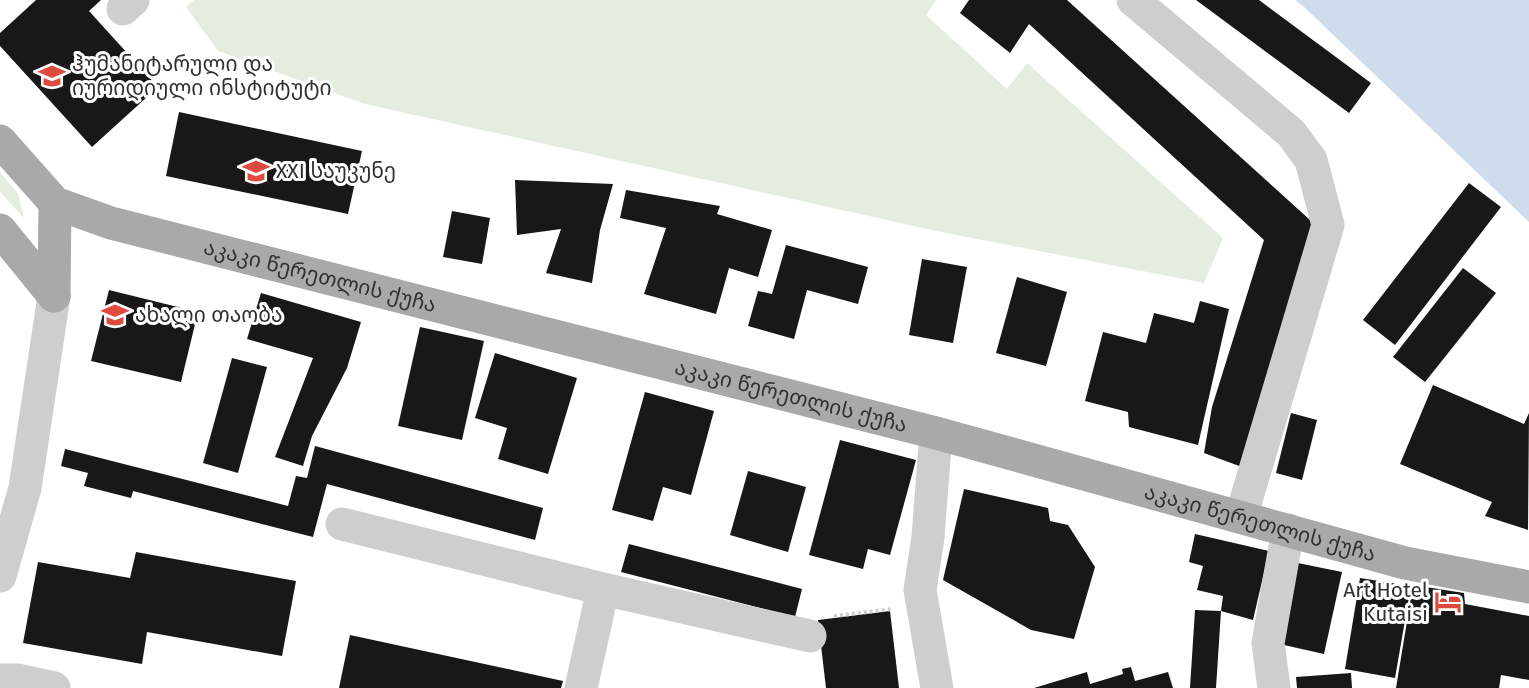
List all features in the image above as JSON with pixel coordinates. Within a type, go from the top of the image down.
[{"type":"main road","name":"აკაკი წერეთლის ქუჩა","points":[[0,141],[55,203],[111,223],[936,433],[1406,563],[1529,587]]},
{"type":"main road","points":[[54,296],[55,203]]},
{"type":"main road","points":[[0,230],[54,296]]},
{"type":"street","points":[[1133,0],[1292,132],[1311,160],[1328,225],[1241,518]]},
{"type":"street","points":[[0,576],[25,488],[54,296]]},
{"type":"street","points":[[936,433],[928,537],[920,590],[937,688]]},
{"type":"street","points":[[342,524],[603,589],[810,636]]},
{"type":"street","points":[[1274,688],[1268,643],[1288,530]]},
{"type":"street","points":[[581,688],[603,589]]},
{"type":"street","points":[[0,680],[17,680],[54,688]]},
{"type":"path","points":[[810,636],[810,618],[899,609]]},
{"type":"shaded area","points":[[194,0],[936,0],[926,15],[1007,89],[1027,63],[1223,238],[1204,283],[936,231],[365,104],[218,51],[186,7]]},
{"type":"shaded area","points":[[0,172],[18,194],[24,218],[0,192]]},
{"type":"water","points":[[1295,0],[1529,0],[1529,222],[1303,6]]},
{"type":"building","points":[[36,0],[101,0],[89,11],[158,87],[92,147],[0,46],[0,33]]},
{"type":"building","points":[[969,0],[1067,0],[1320,229],[1250,470],[1204,453],[1212,407],[1264,240],[1029,24],[1010,53],[960,13]]},
{"type":"building","points":[[1196,0],[1259,0],[1371,83],[1349,113]]},
{"type":"building","points":[[179,112],[362,151],[348,214],[166,176]]},
{"type":"building","points":[[515,180],[613,184],[600,230],[592,283],[546,273],[561,229],[517,235]]},
{"type":"building","points":[[1469,183],[1501,207],[1395,345],[1363,320]]},
{"type":"building","points":[[626,190],[720,206],[717,214],[772,230],[758,277],[729,268],[716,314],[644,294],[666,228],[620,218]]},
{"type":"building","points":[[452,211],[490,218],[482,264],[443,257]]},
{"type":"building","points":[[786,245],[868,267],[858,304],[807,290],[794,339],[748,326],[758,291],[772,294]]},
{"type":"building","points":[[922,259],[967,267],[953,343],[909,335]]},
{"type":"building","points":[[1463,268],[1496,293],[1425,382],[1393,357]]},
{"type":"building","points":[[1017,277],[1067,292],[1046,366],[996,353]]},
{"type":"building","points":[[109,290],[198,312],[181,382],[91,361]]},
{"type":"building","points":[[261,293],[361,322],[347,368],[312,436],[303,466],[275,457],[313,358],[247,339]]},
{"type":"building","points":[[1200,301],[1229,309],[1198,445],[1129,427],[1128,412],[1085,401],[1103,332],[1146,343],[1154,313],[1194,323]]},
{"type":"building","points":[[420,327],[484,341],[462,440],[398,426]]},
{"type":"building","points":[[495,353],[577,378],[548,474],[498,459],[507,428],[475,418]]},
{"type":"building","points":[[232,358],[267,367],[238,473],[203,463]]},
{"type":"building","points":[[1433,385],[1524,424],[1529,413],[1528,530],[1485,516],[1492,502],[1400,464]]},
{"type":"building","points":[[645,392],[714,411],[691,495],[663,487],[653,521],[612,510]]},
{"type":"building","points":[[1291,413],[1317,420],[1302,480],[1276,473]]},
{"type":"building","points":[[840,440],[916,460],[890,555],[868,549],[863,569],[809,555]]},
{"type":"building","points":[[315,446],[543,508],[535,540],[327,484],[313,537],[133,491],[131,498],[84,486],[88,473],[61,466],[65,449],[288,506],[296,476],[307,478]]},
{"type":"building","points":[[748,471],[806,487],[788,552],[730,535]]},
{"type":"building","points":[[964,489],[1048,508],[1050,521],[1068,525],[1095,567],[1074,639],[1031,630],[943,580]]},
{"type":"building","points":[[1195,534],[1269,551],[1253,620],[1221,611],[1223,596],[1197,590],[1203,566],[1189,562]]},
{"type":"building","points":[[629,544],[802,589],[795,617],[621,572]]},
{"type":"building","points":[[136,552],[296,581],[282,656],[147,632],[142,664],[23,643],[38,562],[130,578]]},
{"type":"building","points":[[1293,562],[1342,572],[1324,654],[1275,643]]},
{"type":"building","points":[[1360,578],[1411,586],[1395,678],[1345,669]]},
{"type":"building","points":[[1413,585],[1464,593],[1465,604],[1529,616],[1529,680],[1501,675],[1499,688],[1396,688]]},
{"type":"building","points":[[1195,610],[1221,611],[1216,688],[1190,688]]},
{"type":"building","points":[[890,611],[899,688],[826,688],[818,620]]},
{"type":"building","points":[[350,635],[563,681],[561,688],[339,688]]},
{"type":"building","points":[[1131,667],[1135,681],[1168,672],[1173,688],[1034,688],[1087,672],[1090,684],[1123,674],[1122,669]]},
{"type":"building","points":[[1351,673],[1352,688],[1297,688],[1296,677]]},
{"type":"place","name":"ჰუმანიტარული და იურიდიული ინსტიტუტი","points":[[52,76]]},
{"type":"place","name":"XXI საუკუნე","points":[[256,171]]},
{"type":"place","name":"ახალი თაობა","points":[[115,315]]},
{"type":"place","name":"Art Hotel Kutaisi","points":[[1448,602]]}]
